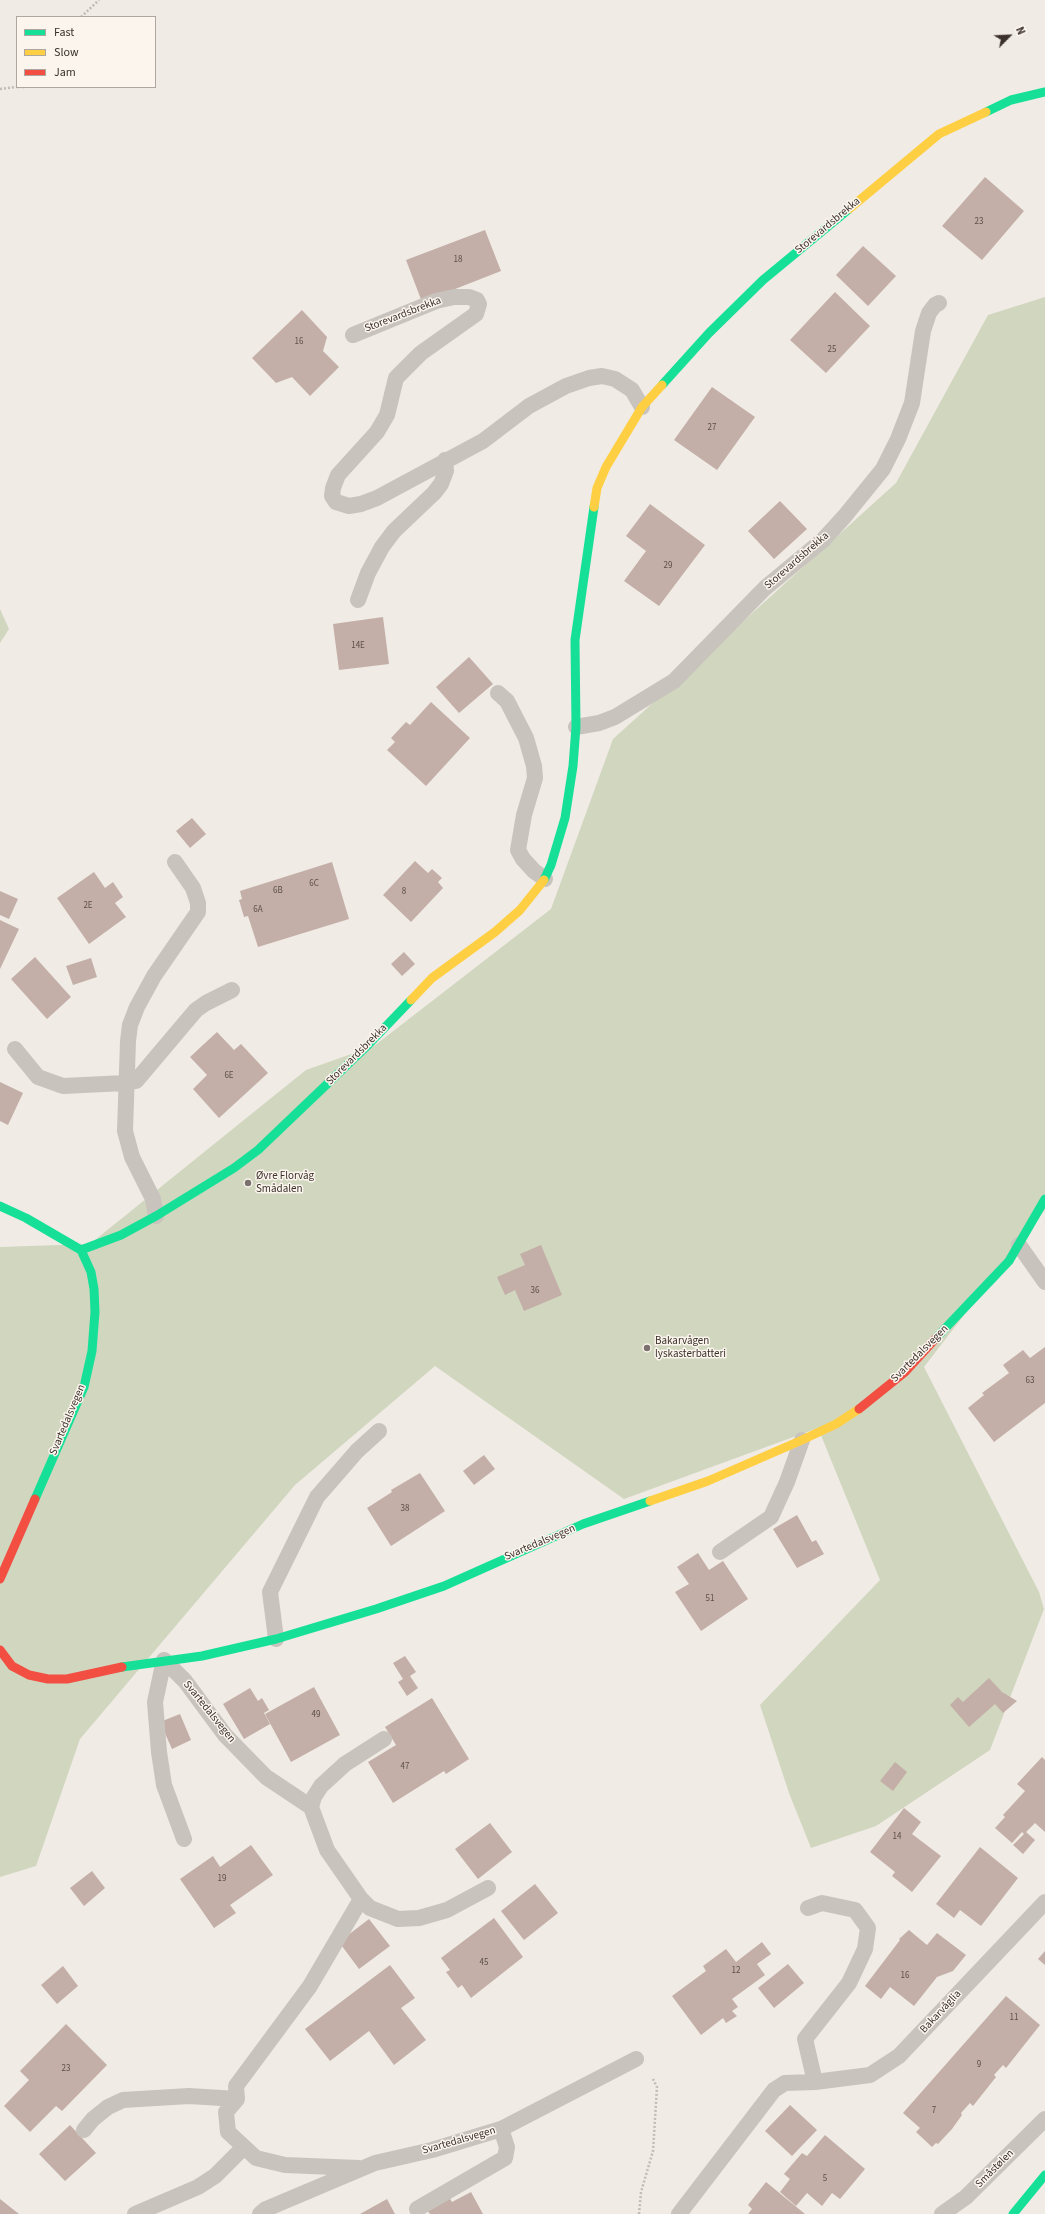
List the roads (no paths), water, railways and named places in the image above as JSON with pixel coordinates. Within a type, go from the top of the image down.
[{"type":"street","name":"Storevardsbrekka","points":[[81,1250],[121,1234],[156,1216],[234,1168],[258,1150],[368,1045],[432,978],[496,932],[520,910],[545,879],[551,865],[565,818],[574,766],[576,727],[575,640],[597,488],[606,467],[642,407],[709,333],[763,280],[939,134],[1011,100],[1045,92]]},
{"type":"street","name":"Svartedalsvegen","points":[[0,1650],[6,1667],[29,1675],[48,1679],[67,1679],[134,1664],[202,1656],[276,1639],[376,1609],[444,1586],[583,1524],[708,1480],[802,1440],[836,1424],[856,1411],[905,1372],[1008,1261],[1019,1245],[1045,1199]]},
{"type":"street","points":[[0,1206],[26,1218],[81,1250]]},
{"type":"street","name":"Svartedalsvegen","points":[[0,1579],[84,1387],[92,1351],[95,1304],[91,1272],[81,1250]]},
{"type":"street","points":[[1013,2214],[1045,2175]]},
{"type":"lane","name":"Storevardsbrekka","points":[[353,335],[436,301],[454,297],[469,297],[477,300],[479,304],[476,314],[421,353],[396,378],[387,415],[377,432],[338,475],[332,496],[336,502],[349,506],[362,504],[483,441],[529,406],[566,386],[589,378],[602,376],[615,379],[632,390],[642,407]]},
{"type":"lane","name":"Storevardsbrekka","points":[[576,727],[599,723],[615,717],[674,681],[765,588],[823,540],[844,517],[883,469],[898,440],[912,403],[923,331],[929,313],[935,305],[940,303]]},
{"type":"lane","points":[[358,600],[368,573],[382,547],[394,530],[441,484],[446,471],[445,460]]},
{"type":"lane","points":[[498,693],[507,701],[526,738],[534,766],[535,778],[524,814],[518,840],[518,850],[523,859],[534,871],[545,879]]},
{"type":"lane","points":[[156,1216],[153,1199],[132,1157],[128,1144],[125,1131],[125,1083],[130,1025],[137,1007],[154,976],[198,912],[198,903],[193,888],[176,862]]},
{"type":"lane","points":[[15,1049],[28,1067],[45,1081],[63,1086],[125,1083],[136,1080],[196,1010],[206,1003],[232,990]]},
{"type":"lane","points":[[1019,1245],[1045,1282]]},
{"type":"lane","points":[[276,1639],[270,1592],[318,1497],[357,1451],[379,1431]]},
{"type":"lane","points":[[720,1552],[771,1518],[787,1482],[802,1440]]},
{"type":"lane","points":[[164,1660],[155,1702],[159,1752],[164,1785],[184,1839]]},
{"type":"lane","name":"Svartedalsvegen","points":[[164,1660],[185,1681],[225,1735],[266,1777],[311,1807]]},
{"type":"lane","points":[[384,1740],[344,1764],[321,1786],[314,1797],[311,1807],[327,1850],[337,1868],[361,1900],[370,1908],[398,1919],[412,1918],[446,1910],[488,1888]]},
{"type":"lane","name":"Svartedalsvegen","points":[[359,2168],[285,2165],[256,2158],[228,2132],[226,2112],[236,2099],[236,2086],[310,1986],[361,1900]]},
{"type":"lane","name":"Bakarvåglia","points":[[679,2214],[774,2090],[785,2082],[815,2082],[870,2075],[899,2056],[1045,1902]]},
{"type":"lane","points":[[808,1908],[822,1903],[855,1910],[868,1928],[865,1949],[849,1983],[806,2039],[815,2082]]},
{"type":"lane","points":[[501,2128],[636,2059]]},
{"type":"lane","points":[[84,2130],[92,2119],[108,2107],[123,2100],[189,2096],[236,2099]]},
{"type":"lane","name":"Småstølen","points":[[942,2214],[966,2197],[1045,2119]]},
{"type":"lane","name":"Svartedalsvegen","points":[[260,2214],[266,2209],[359,2168],[432,2150],[501,2128],[507,2147],[505,2158],[418,2209]]},
{"type":"lane","points":[[135,2214],[198,2187],[216,2176],[244,2147]]},
{"type":"place","name":"Øvre Florvåg Smådalen","points":[[248,1183]]},
{"type":"place","name":"Bakarvågen lyskasterbatteri","points":[[647,1348]]}]
